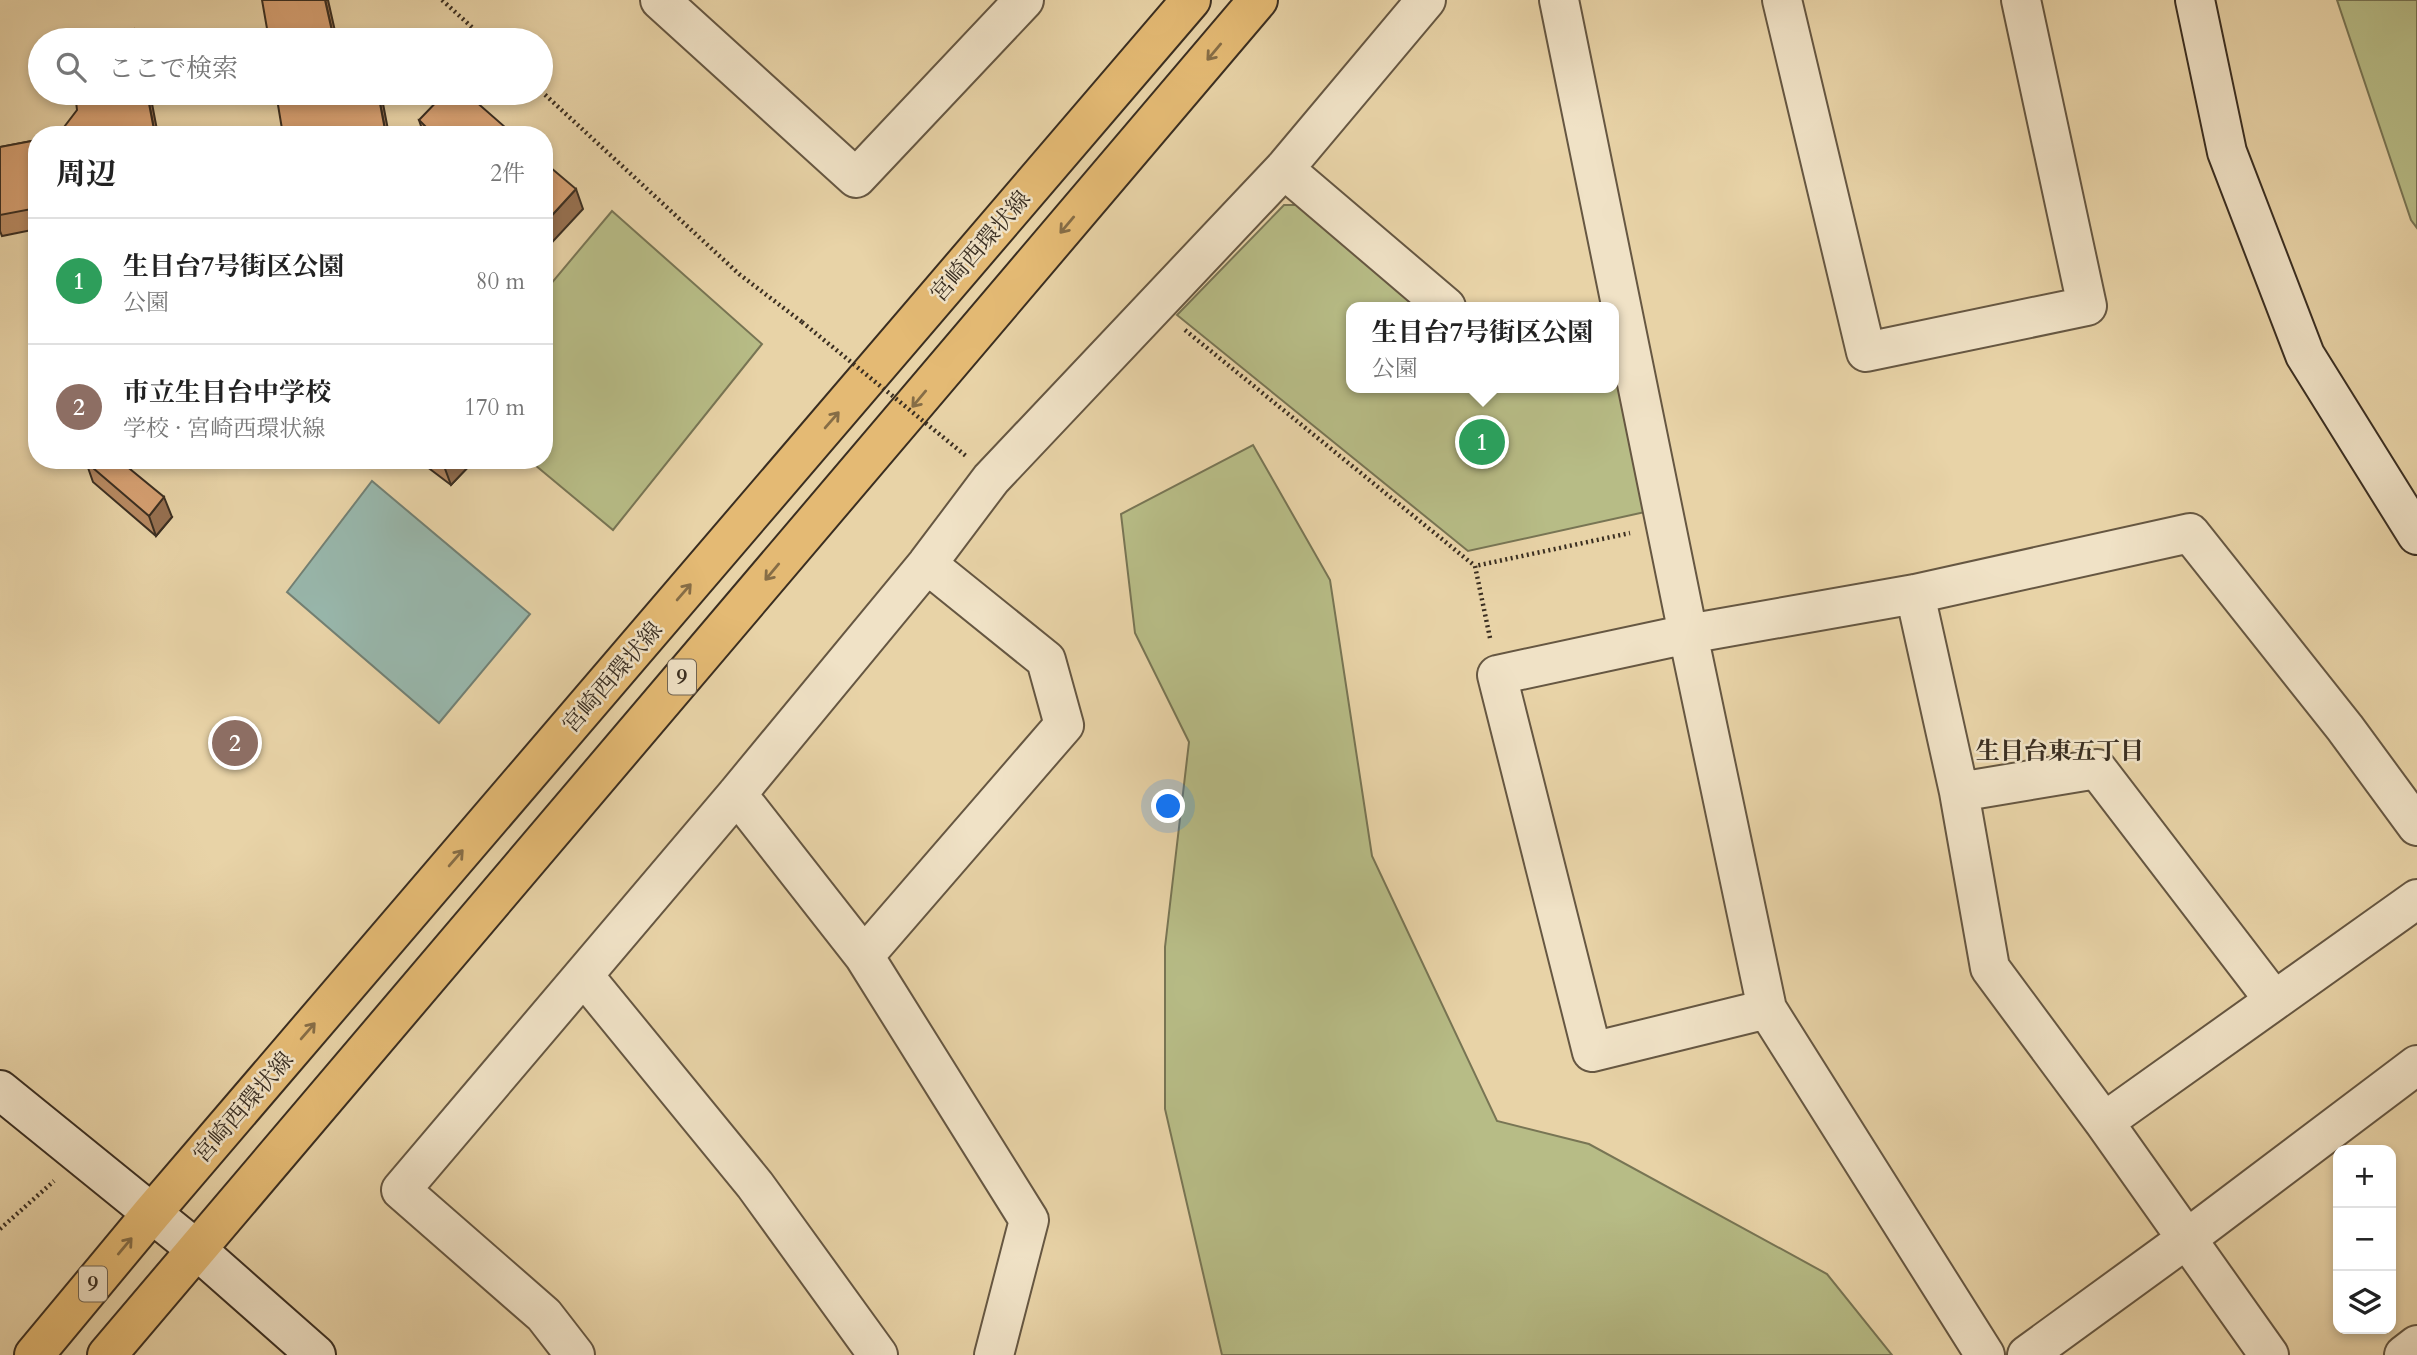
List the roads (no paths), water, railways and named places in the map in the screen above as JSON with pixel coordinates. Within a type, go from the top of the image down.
[{"type":"main road","name":"宮崎西環状線","points":[[34,1355],[152,1213],[1191,0]]},
{"type":"main road","name":"9","points":[[107,1355],[1258,0]]},
{"type":"street","points":[[575,1355],[544,1315],[401,1190],[737,794],[927,564],[991,479],[1284,169],[1426,0]]},
{"type":"street","points":[[1559,0],[1615,302]]},
{"type":"street","points":[[1782,0],[1867,352],[2087,306],[2021,0]]},
{"type":"street","points":[[2195,0],[2227,152],[2305,355],[2417,535]]},
{"type":"street","points":[[679,8],[856,178],[1005,7]]},
{"type":"street","points":[[1284,169],[1440,302]]},
{"type":"street","points":[[1619,325],[1665,526],[1767,1009],[1985,1355]]},
{"type":"street","points":[[1767,1009],[1592,1052],[1497,675],[1688,634],[1915,594],[2190,533],[2345,728],[2417,825]]},
{"type":"street","points":[[864,956],[1064,725],[1046,660],[927,564]]},
{"type":"street","points":[[1915,594],[1958,792],[1990,968],[2104,1122],[2269,1355]]},
{"type":"street","points":[[1958,792],[2097,769],[2274,1000]]},
{"type":"street","points":[[737,794],[864,956],[1029,1220],[994,1355]]},
{"type":"street","points":[[2104,1122],[2417,899]]},
{"type":"street","points":[[584,976],[755,1185],[878,1355]]},
{"type":"street","points":[[2027,1355],[2417,1065]]},
{"type":"street","points":[[0,1090],[196,1249],[316,1355]]},
{"type":"street","points":[[2404,1355],[2417,1345]]},
{"type":"water","points":[[372,481],[530,614],[439,723],[287,592]]},
{"type":"place","name":"生目台7号街区公園","points":[[1482,442]]},
{"type":"place","name":"市立生目台中学校","points":[[235,743]]},
{"type":"district","name":"生目台東五丁目","points":[[2060,751]]}]
